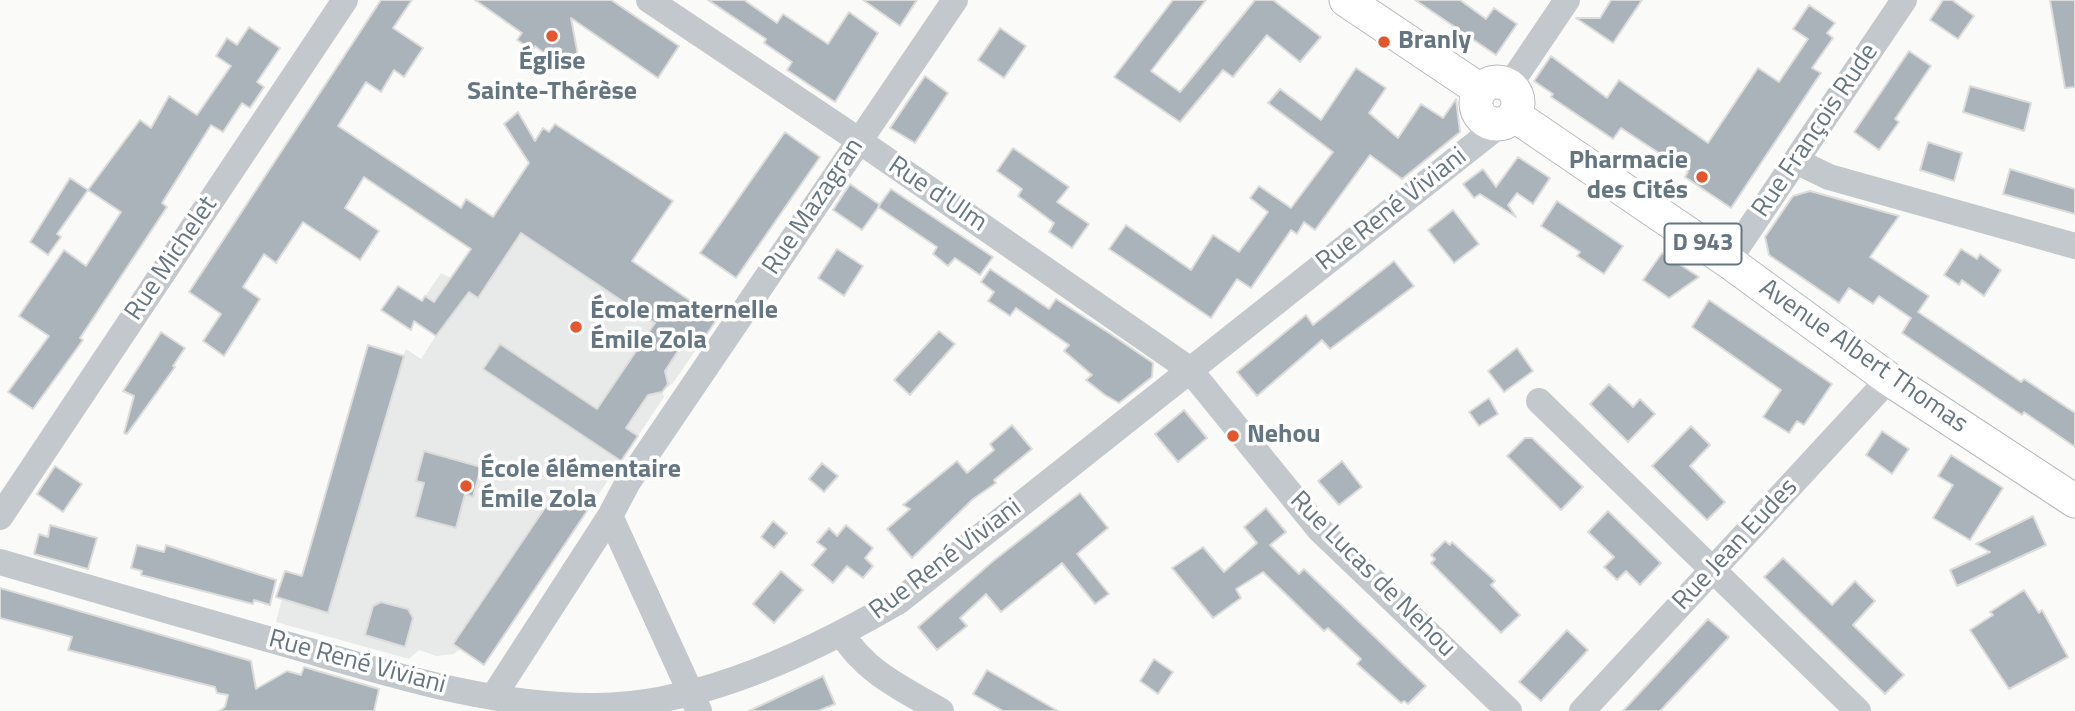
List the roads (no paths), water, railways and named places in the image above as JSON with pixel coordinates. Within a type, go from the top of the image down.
[{"type":"main road","name":"Avenue Albert Thomas","points":[[1346,0],[1501,103],[1728,261],[1889,379],[2075,501]]},
{"type":"street","name":"Rue Michelet","points":[[0,517],[345,0]]},
{"type":"street","name":"Rue d'Ulm","points":[[649,0],[1189,369]]},
{"type":"street","name":"Rue Mazagran","points":[[493,697],[610,516],[628,482],[955,0]]},
{"type":"street","name":"Rue René Viviani","points":[[0,562],[404,678],[493,697],[597,706],[695,702],[842,634],[899,601],[1189,369],[1501,103],[1567,0]]},
{"type":"street","name":"Rue François Rude","points":[[1728,261],[1904,0]]},
{"type":"street","points":[[1796,160],[1829,177],[2075,246]]},
{"type":"street","name":"Rue Lucas de Nehou","points":[[1189,369],[1319,529],[1509,711]]},
{"type":"street","name":"Rue Jean Eudes","points":[[1582,711],[1889,379]]},
{"type":"street","points":[[1539,401],[1858,711]]},
{"type":"street","points":[[610,516],[695,702]]},
{"type":"street","points":[[842,634],[855,656],[872,670],[941,711]]},
{"type":"place","name":"Église Sainte-Thérèse","points":[[552,36]]},
{"type":"place","name":"Branly","points":[[1384,42]]},
{"type":"place","name":"Pharmacie des Cités","points":[[1702,177]]},
{"type":"place","name":"École maternelle Émile Zola","points":[[576,327]]},
{"type":"place","name":"Nehou","points":[[1233,436]]},
{"type":"place","name":"École élémentaire Émile Zola","points":[[466,486]]}]
